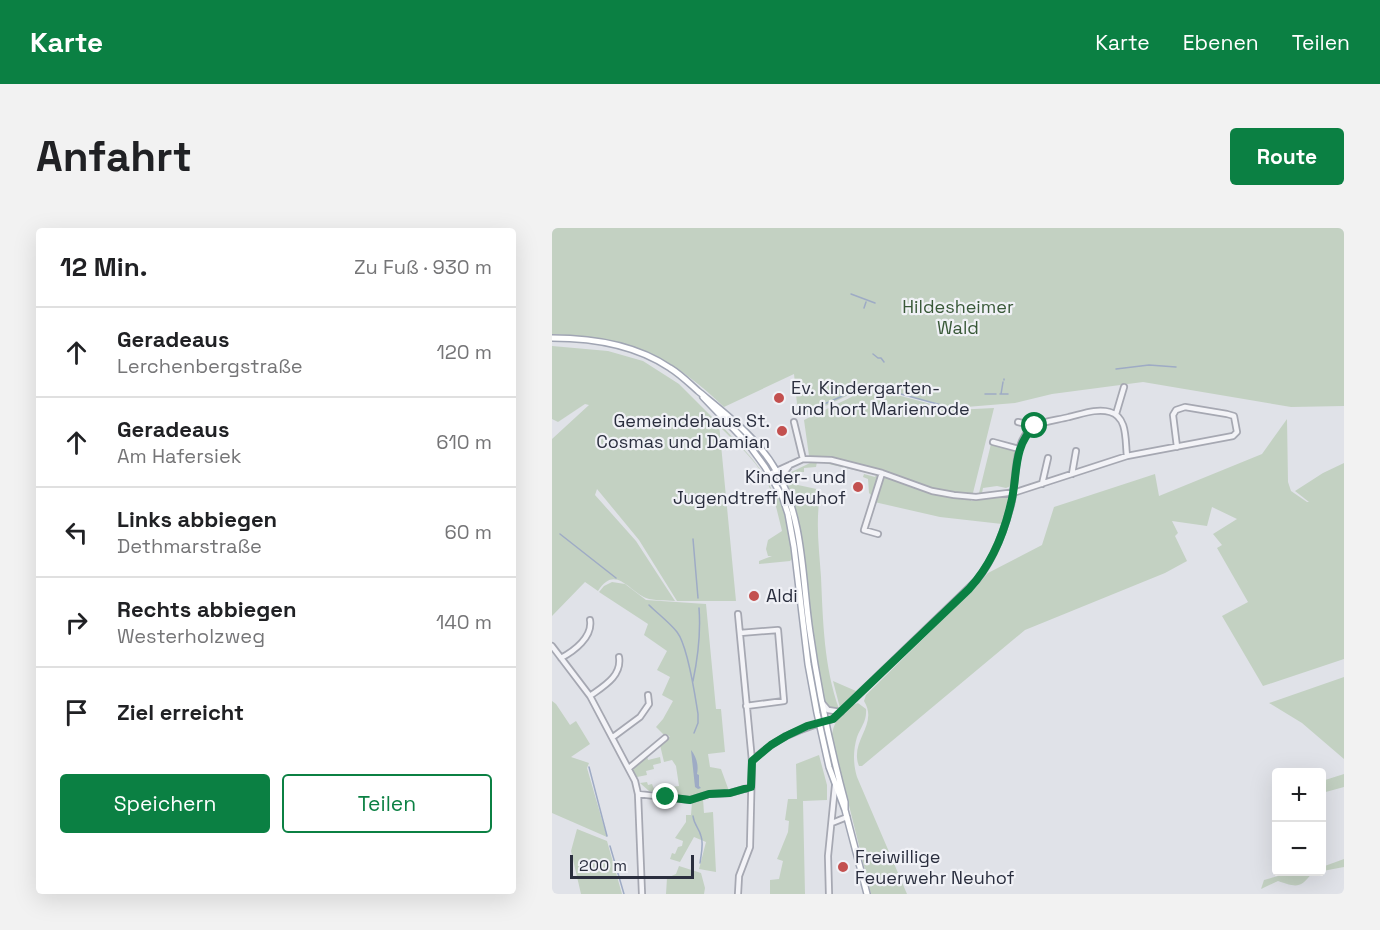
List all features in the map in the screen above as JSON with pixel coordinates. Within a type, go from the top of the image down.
[{"type":"main road","points":[[552,338],[605,343],[644,353],[678,373],[700,392],[711,408],[784,486],[796,528],[821,702],[845,810]]},
{"type":"main road","points":[[773,472],[791,530],[808,664],[819,723],[867,894]]},
{"type":"street","points":[[1116,414],[1124,387]]},
{"type":"street","points":[[1120,397],[1127,398]]},
{"type":"street","points":[[773,472],[803,459],[831,460],[882,473],[932,491],[976,497],[1012,493],[1127,456],[1177,447],[1236,435],[1236,419],[1227,414],[1180,408],[1173,415],[1177,447]]},
{"type":"street","points":[[1018,422],[1035,426],[1098,411],[1116,414],[1123,423],[1127,456]]},
{"type":"street","points":[[794,422],[803,459]]},
{"type":"street","points":[[752,761],[786,736],[807,726],[833,719],[969,589],[984,571],[1004,529],[1012,501],[1019,449],[1025,437],[1035,426]]},
{"type":"street","points":[[993,442],[1019,449]]},
{"type":"street","points":[[1072,474],[1076,451]]},
{"type":"street","points":[[1042,484],[1048,459]]},
{"type":"street","points":[[784,486],[784,473],[792,464]]},
{"type":"street","points":[[878,534],[864,530],[882,473]]},
{"type":"street","points":[[738,614],[752,761],[750,847],[739,876],[738,894]]},
{"type":"street","points":[[561,658],[582,641],[591,625],[590,620]]},
{"type":"street","points":[[740,633],[778,630],[784,701],[746,706]]},
{"type":"street","points":[[552,646],[590,696],[629,768],[638,794],[642,894]]},
{"type":"street","points":[[590,696],[616,674],[619,668],[619,657]]},
{"type":"street","points":[[614,737],[640,717],[649,704],[648,695]]},
{"type":"street","points":[[821,702],[828,710],[841,712]]},
{"type":"street","points":[[629,768],[665,738]]},
{"type":"street","points":[[829,894],[828,856],[835,784]]},
{"type":"street","points":[[638,794],[690,800],[709,794],[730,793],[751,787]]},
{"type":"street","points":[[832,823],[847,817]]},
{"type":"green space","name":"Hildesheimer Wald","points":[[552,228],[1344,228],[1344,406],[1291,407],[1143,382],[1052,394],[1015,403],[954,408],[868,386],[802,417],[798,414],[794,374],[724,407],[684,374],[646,352],[603,340],[552,334]]},
{"type":"green space","points":[[552,346],[608,351],[643,361],[679,384],[719,424],[736,601],[677,601],[639,540],[597,489],[595,495],[636,541],[675,601],[646,598],[616,580],[604,583],[598,591],[585,582],[552,616],[552,439],[589,405],[585,404],[558,422],[552,419]]},
{"type":"green space","points":[[870,388],[954,410],[994,408],[971,501],[1009,495],[1002,524],[940,517],[870,501],[868,479],[863,477],[864,474],[875,477],[876,475],[820,462],[817,462],[816,467],[804,468],[804,472],[796,472],[798,485],[821,490],[818,523],[825,644],[830,677],[839,709],[831,709],[823,699],[792,503],[783,476],[810,463],[804,420]]},
{"type":"green space","points":[[1287,419],[1288,482],[1291,491],[1309,502],[1295,491],[1344,463],[1344,659],[1263,686],[1222,616],[1248,602],[1217,548],[1222,545],[1213,534],[1237,519],[1212,507],[1207,526],[1172,521],[1178,533],[1175,536],[1187,561],[1165,573],[1025,630],[862,766],[859,766],[858,749],[868,718],[868,710],[864,701],[866,695],[988,573],[1042,545],[1054,507],[1155,474],[1159,496],[1262,454]]},
{"type":"green space","points":[[722,426],[759,467],[774,496],[779,491],[788,519],[793,558],[790,561],[759,564],[759,561],[772,556],[768,556],[766,549],[768,540],[782,531],[773,495],[759,469],[722,429]]},
{"type":"green space","points":[[991,444],[1016,451],[1011,486],[983,488],[982,493],[979,493]]},
{"type":"green space","points":[[612,582],[625,584],[646,600],[706,604],[716,709],[721,709],[725,752],[708,754],[710,767],[721,769],[729,791],[712,791],[689,798],[649,791],[640,783],[652,784],[654,789],[679,786],[676,766],[672,760],[664,762],[660,745],[670,736],[664,735],[656,727],[673,701],[662,695],[670,677],[657,670],[667,651],[644,635],[648,624],[599,592]]},
{"type":"green space","points":[[1344,677],[1344,759],[1302,723],[1269,703]]},
{"type":"green space","points":[[833,681],[856,691],[840,708]]},
{"type":"green space","points":[[552,701],[570,725],[576,721],[590,744],[571,757],[589,763],[587,768],[607,837],[552,813]]},
{"type":"green space","points":[[858,703],[866,709],[866,713],[855,747],[854,762],[857,777],[907,894],[871,894],[832,737],[834,726],[840,716],[848,708]]},
{"type":"green space","points":[[646,751],[648,760],[660,757],[661,763],[653,765],[654,769],[646,771],[647,775],[637,777],[629,764]]},
{"type":"green space","points":[[819,755],[827,785],[827,800],[803,801],[805,894],[770,894],[770,880],[779,879],[783,861],[777,859],[788,832],[789,821],[785,820],[788,799],[797,799],[796,764]]},
{"type":"green space","points":[[1344,774],[1344,787],[1326,792],[1326,780]]},
{"type":"green space","points":[[703,799],[704,813],[713,812],[716,872],[699,869],[706,842],[694,837],[680,862],[670,859],[672,853],[675,854],[678,847],[682,846],[683,841],[675,838],[686,822],[686,815],[691,815],[692,802]]},
{"type":"green space","points":[[577,829],[607,841],[622,894],[581,894],[571,851]]},
{"type":"green space","points":[[1344,859],[1344,867],[1326,870],[1326,866]]},
{"type":"green space","points":[[679,866],[701,873],[705,888],[704,894],[666,894],[667,878],[676,874]]},
{"type":"green space","points":[[1278,876],[1309,876],[1301,884],[1289,885],[1278,881],[1261,889],[1264,880]]},
{"type":"water","points":[[691,750],[696,758],[701,788],[698,789],[695,787]]},
{"type":"waterway","points":[[851,294],[875,303]]},
{"type":"waterway","points":[[864,308],[866,302]]},
{"type":"waterway","points":[[873,354],[884,362]]},
{"type":"waterway","points":[[1116,369],[1149,365],[1176,367]]},
{"type":"waterway","points":[[1001,394],[1003,382]]},
{"type":"waterway","points":[[808,411],[868,385],[941,405]]},
{"type":"waterway","points":[[985,394],[996,394]]},
{"type":"waterway","points":[[1000,394],[1008,394]]},
{"type":"waterway","points":[[560,534],[616,578]]},
{"type":"waterway","points":[[693,539],[698,598]]},
{"type":"waterway","points":[[649,605],[667,621],[681,639],[698,714],[698,723],[694,733]]},
{"type":"waterway","points":[[693,681],[699,645],[699,608]]},
{"type":"waterway","points":[[589,767],[607,836]]},
{"type":"waterway","points":[[693,816],[702,839],[700,863]]},
{"type":"waterway","points":[[610,846],[624,894]]},
{"type":"place","name":"Ev. Kindergarten- und hort Marienrode","points":[[779,398]]},
{"type":"place","name":"Gemeindehaus St. Cosmas und Damian","points":[[782,431]]},
{"type":"place","name":"Kinder- und Jugendtreff Neuhof","points":[[858,487]]},
{"type":"place","name":"Aldi","points":[[754,596]]},
{"type":"place","name":"Freiwillige Feuerwehr Neuhof","points":[[843,867]]},
{"type":"route","points":[[666,797],[690,800],[709,794],[730,793],[751,787],[752,761],[771,745],[799,729],[833,719],[969,589],[984,571],[1004,529],[1013,496],[1019,449],[1025,437],[1035,426]]}]
